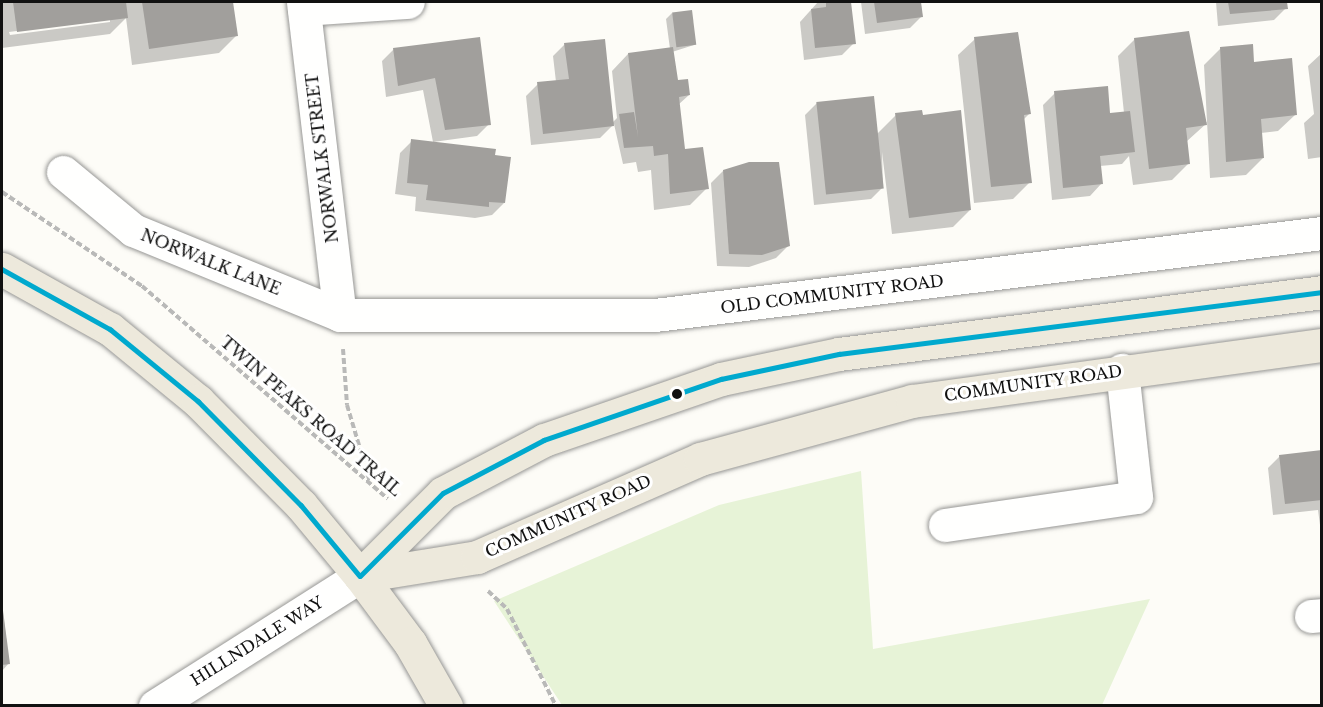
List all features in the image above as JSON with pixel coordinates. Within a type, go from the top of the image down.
[{"type":"main road","points":[[2,269],[110,329],[198,401],[302,505],[360,576],[410,643],[446,705]]},
{"type":"main road","points":[[360,576],[443,493],[544,440],[748,371],[963,336],[1322,292]]},
{"type":"main road","name":"COMMUNITY ROAD","points":[[360,576],[477,557],[635,484],[778,435],[912,401],[1122,370],[1322,345]]},
{"type":"street","points":[[304,5],[408,2]]},
{"type":"street","name":"NORWALK STREET","points":[[304,5],[340,315]]},
{"type":"street","name":"NORWALK LANE","points":[[63,172],[133,230],[340,315]]},
{"type":"street","name":"OLD COMMUNITY ROAD","points":[[340,315],[656,315],[1322,233]]},
{"type":"street","points":[[945,525],[1136,497],[1122,370]]},
{"type":"street","name":"HILLNDALE WAY","points":[[155,705],[360,576]]},
{"type":"path","name":"TWIN PEAKS ROAD TRAIL","points":[[2,192],[142,286],[370,482],[414,523]]},
{"type":"path","points":[[340,315],[347,405],[370,482]]},
{"type":"path","points":[[454,560],[507,609],[556,705]]},
{"type":"green space","points":[[861,471],[873,649],[1150,599],[1102,705],[562,705],[494,601],[719,505]]},
{"type":"building","points":[[13,2],[126,2],[128,18],[17,32]]},
{"type":"building","points":[[142,2],[233,2],[238,36],[149,49]]},
{"type":"building","points":[[826,2],[851,2],[856,44],[815,48],[811,9],[826,7]]},
{"type":"building","points":[[874,2],[921,2],[923,17],[877,23]]},
{"type":"building","points":[[1228,2],[1287,2],[1288,9],[1230,14]]},
{"type":"building","points":[[692,10],[696,45],[676,47],[672,12]]},
{"type":"building","points":[[1189,31],[1207,125],[1186,128],[1190,164],[1149,169],[1134,38]]},
{"type":"building","points":[[1018,32],[1031,114],[1024,115],[1032,183],[991,187],[974,37]]},
{"type":"building","points":[[480,37],[491,125],[445,130],[435,78],[398,86],[393,48]]},
{"type":"building","points":[[605,39],[614,126],[543,134],[537,82],[569,79],[564,43]]},
{"type":"building","points":[[1253,44],[1254,62],[1292,58],[1297,115],[1261,119],[1264,158],[1226,162],[1220,47]]},
{"type":"building","points":[[673,47],[678,80],[688,79],[690,95],[679,97],[685,149],[703,147],[709,189],[670,194],[668,154],[654,156],[653,146],[624,148],[619,114],[634,112],[638,137],[628,53]]},
{"type":"building","points":[[1108,86],[1110,113],[1130,111],[1135,152],[1100,156],[1103,184],[1063,188],[1054,91]]},
{"type":"building","points":[[874,96],[884,188],[826,195],[816,102]]},
{"type":"building","points":[[922,110],[923,115],[961,110],[971,210],[909,218],[895,113]]},
{"type":"building","points":[[411,139],[496,149],[495,155],[511,157],[505,203],[489,202],[489,207],[426,200],[428,185],[407,183]]},
{"type":"building","points":[[749,162],[779,162],[790,246],[762,255],[729,254],[723,170]]},
{"type":"building","points":[[1322,450],[1322,500],[1285,504],[1279,455]]},
{"type":"building","points":[[2,603],[10,664],[2,665]]},
{"type":"transit line","points":[[2,269],[110,329],[198,401],[301,505],[360,576],[443,493],[544,440],[721,379],[839,354],[1322,292]]}]
